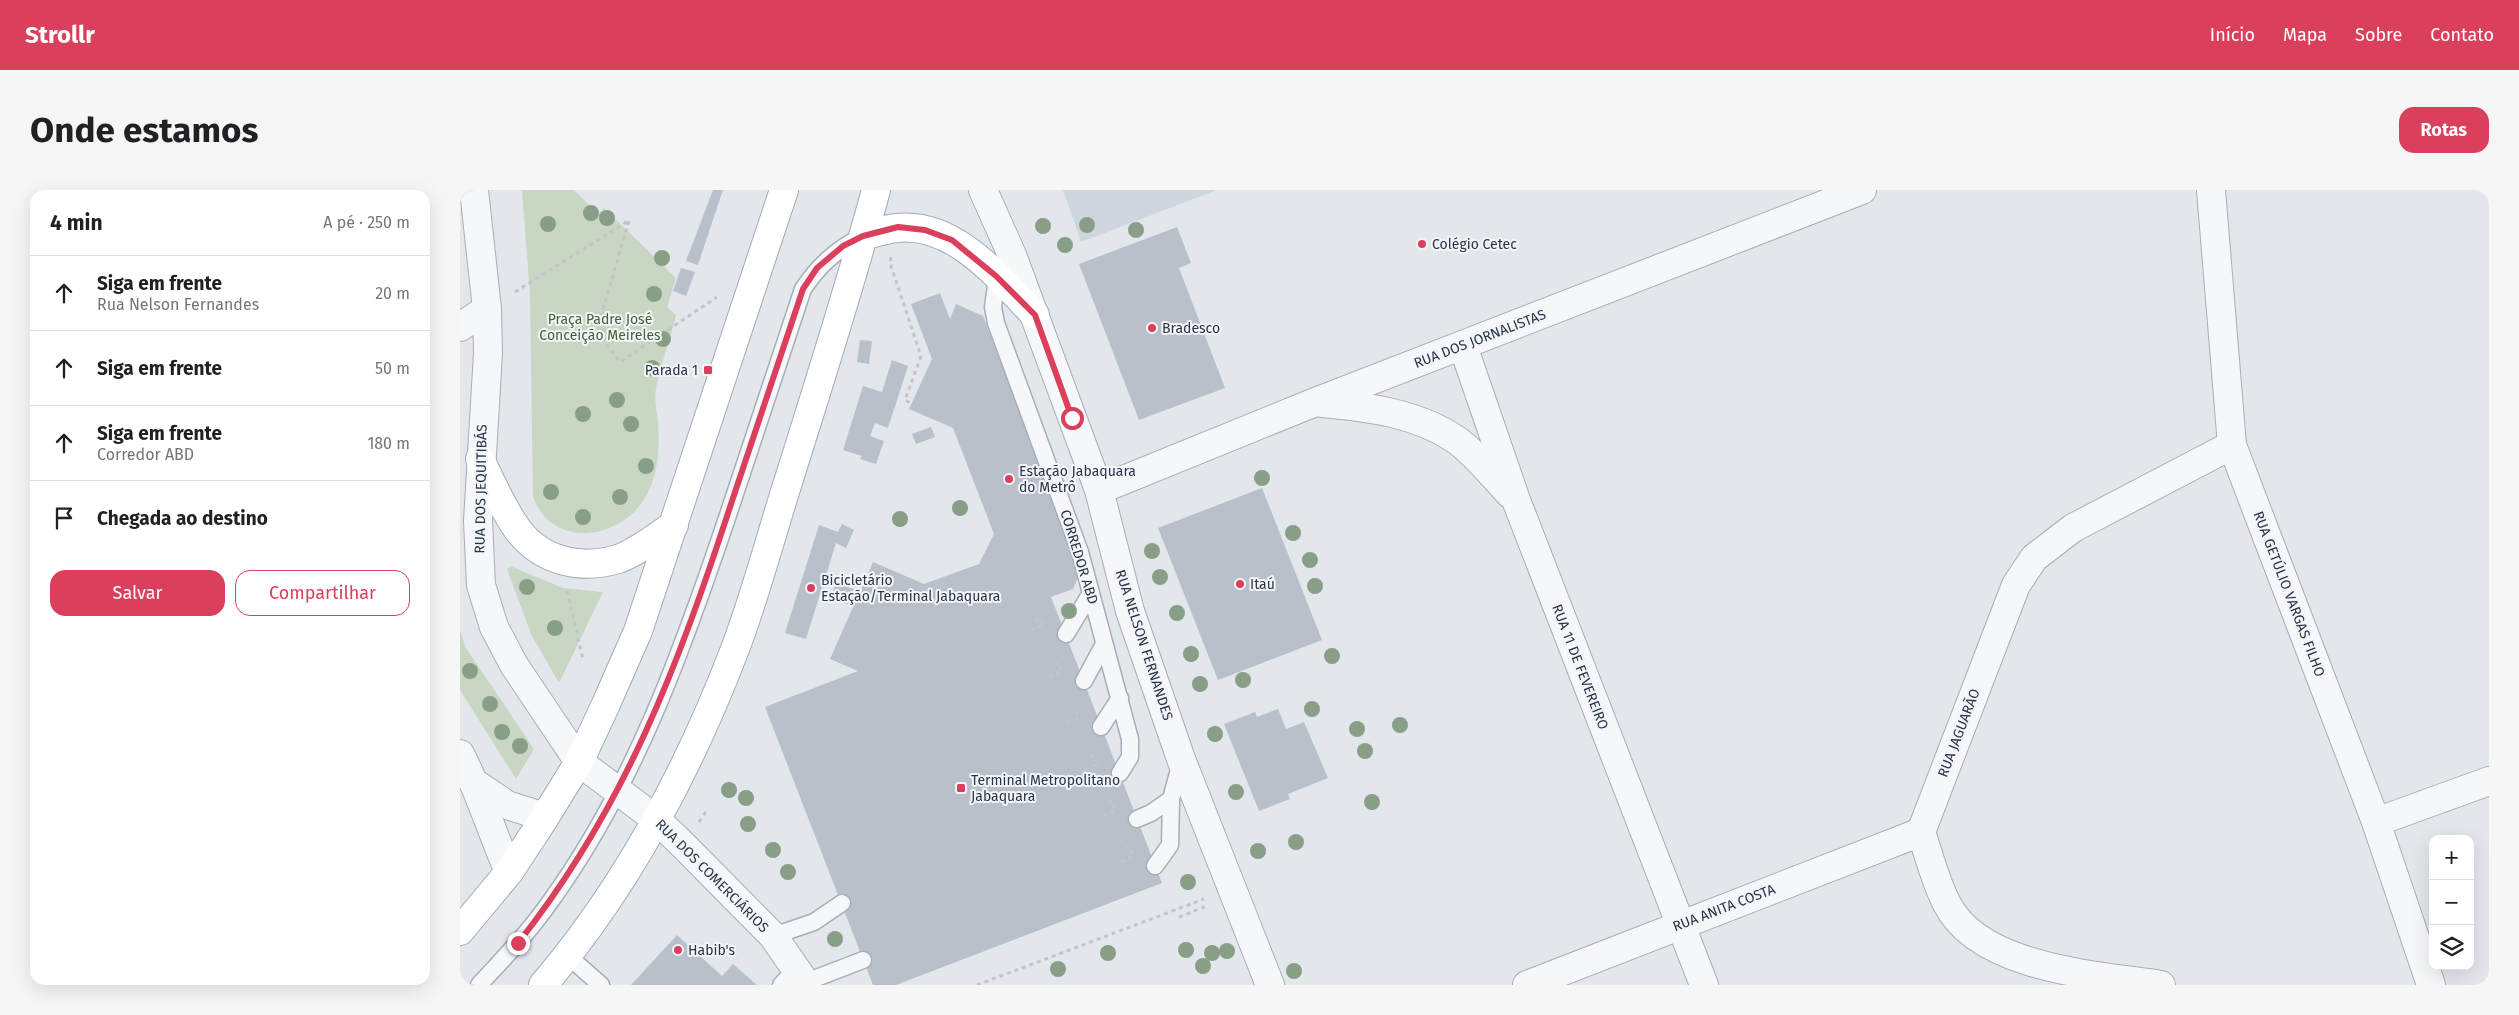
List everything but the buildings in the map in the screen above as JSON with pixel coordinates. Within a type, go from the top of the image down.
[{"type":"main road","points":[[460,931],[509,872],[579,762],[638,631],[784,190]]},
{"type":"main road","points":[[543,985],[568,956],[593,921],[657,820],[683,770],[735,648],[876,190]]},
{"type":"main road","points":[[863,236],[898,227],[925,230],[952,240],[1004,265],[1035,315]]},
{"type":"main road","points":[[473,454],[519,532],[538,549],[556,559],[577,565],[619,559],[674,524]]},
{"type":"street","name":"RUA DOS JEQUITIBÁS","points":[[474,190],[480,228],[487,309],[488,353],[473,454],[481,585],[494,627],[514,665],[579,762]]},
{"type":"street","points":[[983,190],[1004,265]]},
{"type":"street","name":"RUA DOS JORNALISTAS","points":[[1099,490],[1313,403],[1862,190]]},
{"type":"street","name":"RUA GETÚLIO VARGAS FILHO","points":[[2211,190],[2232,445],[2376,822],[2431,985]]},
{"type":"street","points":[[460,327],[487,309]]},
{"type":"street","name":"RUA NELSON FERNANDES","points":[[1035,315],[1099,490],[1130,611],[1182,759],[1270,985]]},
{"type":"street","name":"RUA 11 DE FEVEREIRO","points":[[1463,346],[1516,500],[1704,985]]},
{"type":"street","points":[[1313,403],[1363,406],[1417,420],[1456,440],[1516,500]]},
{"type":"street","name":"RUA JAGUARÃO","points":[[1920,832],[2016,585],[2034,558],[2073,528],[2232,445]]},
{"type":"street","points":[[460,754],[476,784],[490,828],[509,872]]},
{"type":"street","name":"RUA DOS COMERCIÁRIOS","points":[[579,762],[657,820],[773,936],[798,980]]},
{"type":"street","points":[[2376,822],[2489,781]]},
{"type":"street","points":[[476,784],[507,805],[545,817]]},
{"type":"street","points":[[1920,832],[1947,905],[1971,934],[2003,952],[2044,967],[2161,985]]},
{"type":"street","name":"RUA ANITA COSTA","points":[[1527,985],[1920,832]]},
{"type":"lane","points":[[479,985],[518,943],[550,902],[617,791],[668,685],[693,621],[803,289],[817,268],[836,251],[863,236]]},
{"type":"lane","name":"CORREDOR ABD","points":[[1004,265],[994,307],[996,324],[1080,552],[1130,740],[1130,757],[1120,773]]},
{"type":"lane","points":[[1066,634],[1091,593]]},
{"type":"lane","points":[[1084,681],[1104,644]]},
{"type":"lane","points":[[1101,727],[1120,698]]},
{"type":"lane","points":[[1155,866],[1170,845],[1171,799],[1182,759]]},
{"type":"lane","points":[[1137,819],[1152,813],[1171,799]]},
{"type":"lane","points":[[773,936],[814,922],[842,903]]},
{"type":"lane","points":[[568,956],[601,985]]},
{"type":"lane","points":[[798,980],[863,960]]},
{"type":"path","points":[[487,309],[629,221],[601,316],[605,342],[620,362],[718,296]]},
{"type":"path","points":[[898,227],[890,263],[921,356],[904,400],[912,404]]},
{"type":"path","points":[[565,585],[583,659]]},
{"type":"path","points":[[1031,630],[1044,625],[1041,618],[1035,621]]},
{"type":"path","points":[[1049,676],[1062,672],[1059,663],[1052,665]]},
{"type":"path","points":[[1067,723],[1079,718],[1076,710],[1070,713]]},
{"type":"path","points":[[1085,769],[1098,764],[1094,755],[1087,758]]},
{"type":"path","points":[[1103,816],[1115,811],[1112,801],[1104,804]]},
{"type":"path","points":[[1121,862],[1133,857],[1129,847],[1122,850]]},
{"type":"path","points":[[977,985],[1208,898],[1210,904]]},
{"type":"path","points":[[1179,917],[1197,910]]},
{"type":"shaded area","points":[[1063,190],[1217,190],[1081,242]]},
{"type":"green space","name":"Praça Padre José Conceição Meireles","points":[[522,190],[574,190],[598,214],[604,208],[676,278],[667,307],[676,315],[655,392],[659,438],[653,481],[639,506],[629,516],[605,530],[587,533],[562,529],[542,514],[533,496],[530,294]]},
{"type":"green space","points":[[510,566],[563,588],[603,592],[559,683],[531,634],[507,569]]},
{"type":"green space","points":[[460,631],[466,648],[534,749],[516,779],[460,690]]},
{"type":"place","name":"Colégio Cetec","points":[[1422,244]]},
{"type":"place","name":"Bradesco","points":[[1152,328]]},
{"type":"place","name":"Parada 1","points":[[708,370]]},
{"type":"place","name":"Estação Jabaquara do Metrô","points":[[1009,479]]},
{"type":"place","name":"Itaú","points":[[1240,584]]},
{"type":"place","name":"Bicicletário Estação/Terminal Jabaquara","points":[[811,588]]},
{"type":"place","name":"Terminal Metropolitano Jabaquara","points":[[961,788]]},
{"type":"place","name":"Habib's","points":[[678,950]]},
{"type":"route","points":[[518,943],[550,902],[576,863],[617,791],[668,685],[693,621],[803,289],[817,268],[843,246],[863,236],[898,227],[925,230],[952,240],[984,265],[1035,315],[1072,418]]}]
